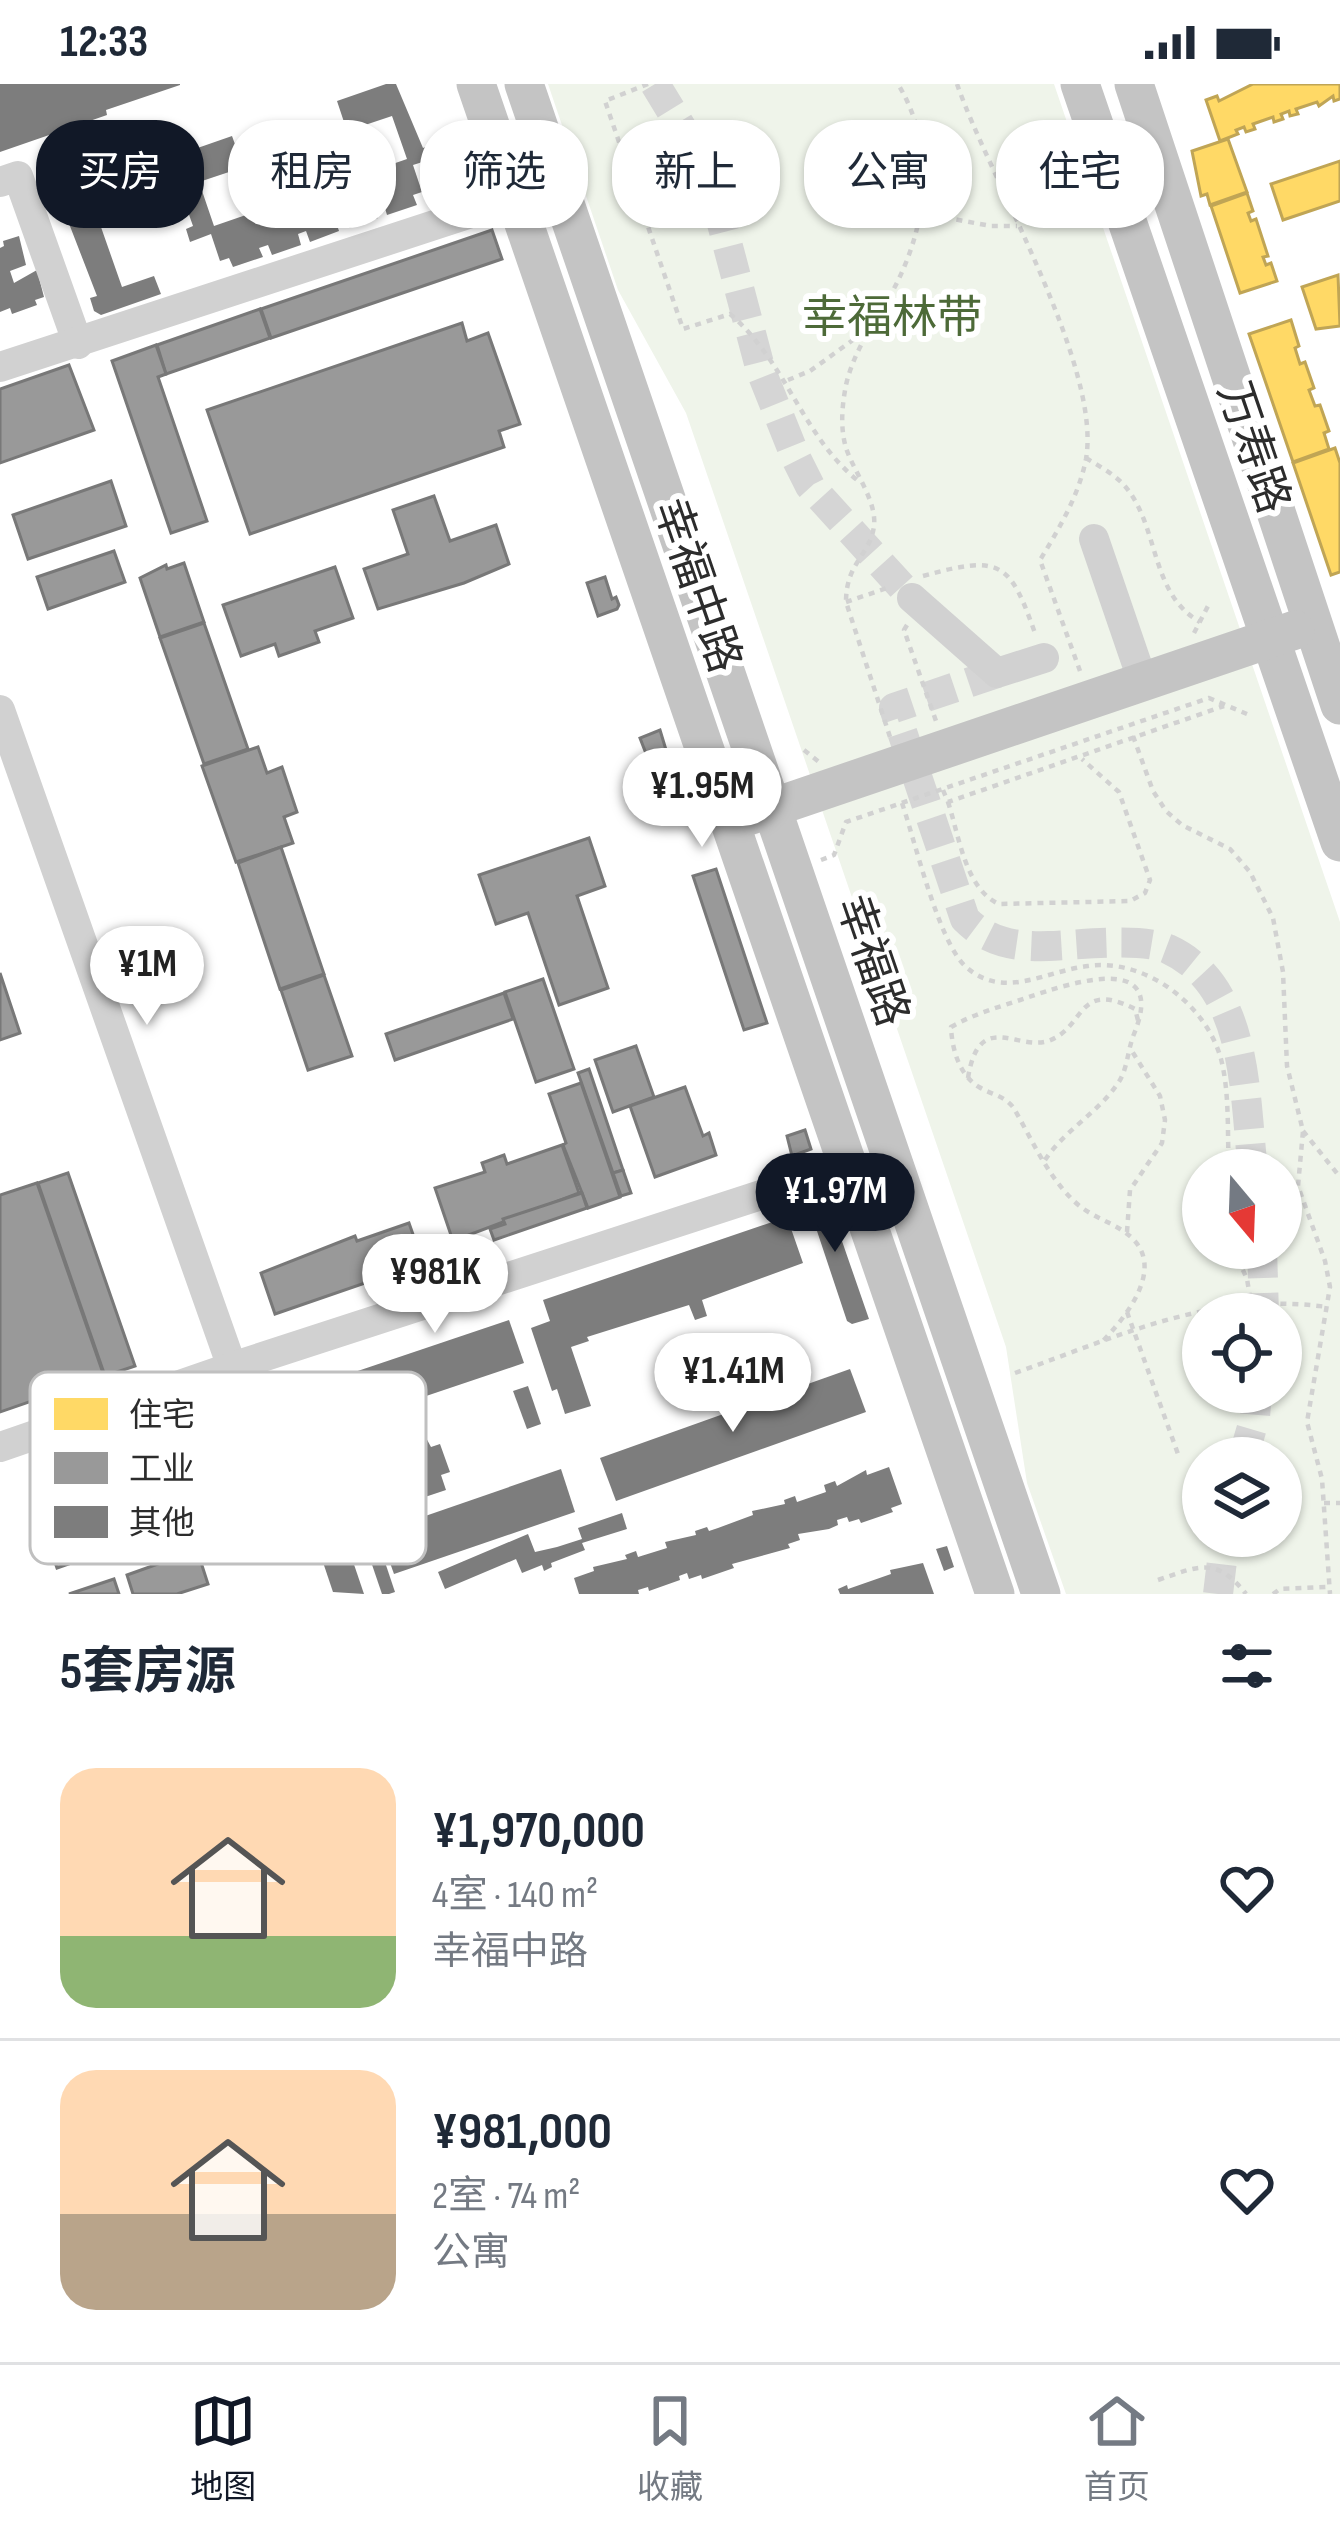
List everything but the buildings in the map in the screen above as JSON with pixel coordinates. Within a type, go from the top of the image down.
[{"type":"main road","name":"幸福中路","points":[[476,84],[488,120]]},
{"type":"main road","name":"幸福路","points":[[524,84],[1041,1594]]},
{"type":"main road","name":"万寿路","points":[[1080,84],[1340,842]]},
{"type":"main road","points":[[1134,84],[1340,705]]},
{"type":"main road","name":"幸福中路","points":[[524,228],[995,1594]]},
{"type":"main road","points":[[574,229],[632,542]]},
{"type":"main road","points":[[1147,279],[1244,416]]},
{"type":"main road","points":[[732,821],[1312,625]]},
{"type":"street","points":[[0,182],[18,176],[78,344]]},
{"type":"street","points":[[0,368],[427,228]]},
{"type":"street","points":[[1094,538],[1143,682]]},
{"type":"street","points":[[912,598],[997,673],[1044,658]]},
{"type":"street","points":[[0,710],[232,1367]]},
{"type":"street","points":[[218,1372],[850,1166]]},
{"type":"street","points":[[0,1447],[30,1437]]},
{"type":"path","points":[[648,84],[605,100],[683,329],[730,314],[754,335],[823,444],[861,484]]},
{"type":"path","points":[[898,84],[913,120]]},
{"type":"path","points":[[957,84],[996,182]]},
{"type":"path","points":[[891,742],[846,602],[846,580],[874,527],[841,422],[847,382],[868,328],[910,256],[917,228]]},
{"type":"path","points":[[1017,228],[1079,380],[1087,434],[1086,458],[1072,502],[1040,560],[1082,677]]},
{"type":"path","points":[[786,381],[810,371],[868,328]]},
{"type":"path","points":[[1086,458],[1122,482],[1139,509],[1168,592],[1187,615],[1200,622]]},
{"type":"path","points":[[846,602],[966,565],[999,569],[1018,588],[1044,658]]},
{"type":"path","points":[[904,629],[938,727]]},
{"type":"path","points":[[793,869],[834,855],[846,822],[1209,698],[1247,714]]},
{"type":"path","points":[[947,802],[1224,706]]},
{"type":"path","points":[[1133,736],[1166,811],[1182,825],[1230,849],[1264,895],[1283,972],[1287,1066],[1304,1131],[1298,1186],[1330,1287],[1307,1422],[1324,1503],[1329,1590],[1280,1589],[1274,1594]]},
{"type":"path","points":[[943,789],[975,886],[984,898],[999,904],[1130,901],[1145,892],[1150,880],[1119,792],[1082,759]]},
{"type":"path","points":[[902,803],[953,952],[979,976],[995,983],[1015,983],[1090,965],[1116,967],[1139,971],[1190,1006],[1220,1055],[1227,1149]]},
{"type":"path","points":[[1045,1160],[1054,1145],[1117,1086],[1141,1005],[1125,981],[1103,976],[1075,982],[951,1027],[959,1065],[978,1087],[1006,1098],[1056,1182],[1075,1202],[1127,1234],[1142,1251],[1146,1266],[1127,1312],[1101,1343]]},
{"type":"path","points":[[968,1078],[973,1057],[987,1041],[1000,1035],[1037,1043],[1051,1040],[1092,1003],[1122,1003],[1136,1009],[1139,1024]]},
{"type":"path","points":[[1127,1234],[1130,1190],[1162,1143],[1165,1120],[1160,1096],[1130,1048]]},
{"type":"path","points":[[1304,1131],[1340,1178]]},
{"type":"path","points":[[1302,1306],[1327,1307]]},
{"type":"path","points":[[1127,1312],[1178,1454]]},
{"type":"path","points":[[1015,1373],[1182,1316]]},
{"type":"path","points":[[1324,1503],[1340,1503]]},
{"type":"path","points":[[1158,1580],[1201,1565],[1218,1568],[1246,1594]]},
{"type":"green space","name":"幸福林带","points":[[548,84],[1054,84],[1066,120],[996,120],[996,228],[1103,228],[1340,922],[1340,1594],[1066,1594],[1027,1483],[1006,1347],[686,413],[618,290],[588,202],[588,120],[560,120]]},
{"type":"tunnel","points":[[655,84],[708,171],[761,371],[796,458],[810,486],[912,598]]},
{"type":"tunnel","points":[[997,673],[894,708],[965,919],[993,938],[1014,944],[1142,943],[1168,949],[1195,966],[1228,1016],[1244,1077],[1251,1149]]},
{"type":"tunnel","points":[[1263,1269],[1263,1293]]},
{"type":"tunnel","points":[[1249,1437],[1255,1413]]},
{"type":"tunnel","points":[[1218,1594],[1222,1557]]}]
